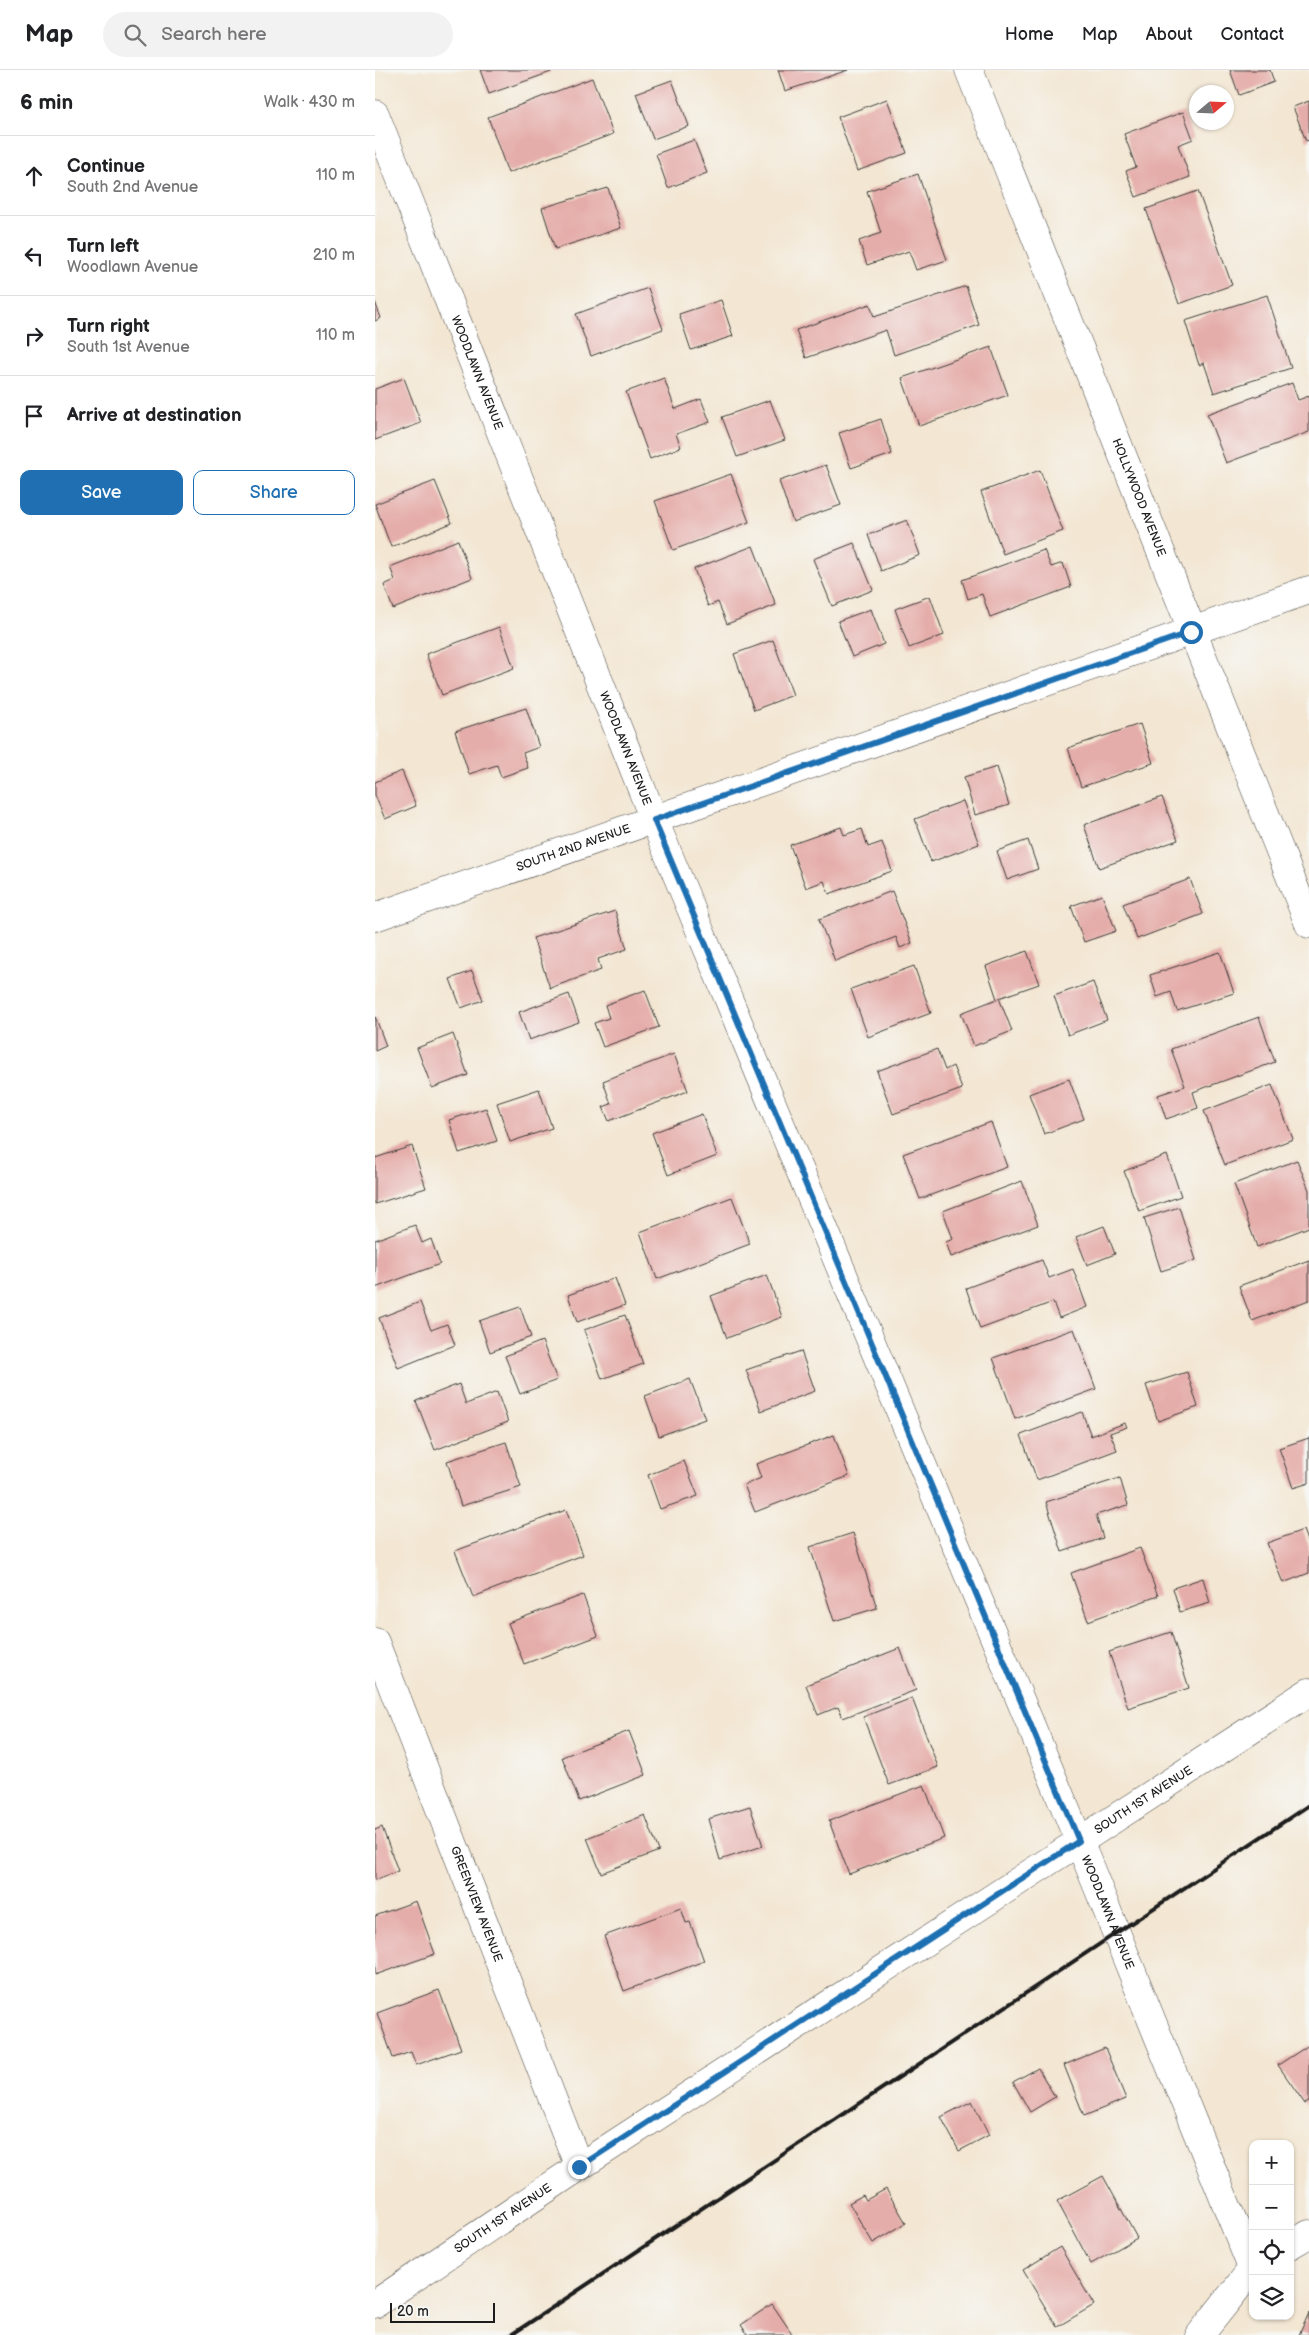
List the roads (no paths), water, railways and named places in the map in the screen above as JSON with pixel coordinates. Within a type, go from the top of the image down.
[{"type":"street","name":"HOLLYWOOD AVENUE","points":[[969,70],[1191,632],[1309,924]]},
{"type":"street","name":"WOODLAWN AVENUE","points":[[375,114],[654,820],[1079,1841],[1249,2261]]},
{"type":"street","name":"SOUTH 2ND AVENUE","points":[[375,917],[1309,590]]},
{"type":"street","name":"GREENVIEW AVENUE","points":[[375,1642],[579,2167]]},
{"type":"street","name":"SOUTH 1ST AVENUE","points":[[375,2304],[579,2167],[1309,1692]]},
{"type":"street","points":[[1294,2243],[1309,2234]]},
{"type":"street","points":[[1200,2335],[1249,2272]]},
{"type":"railway","points":[[511,2335],[1309,1805]]}]
